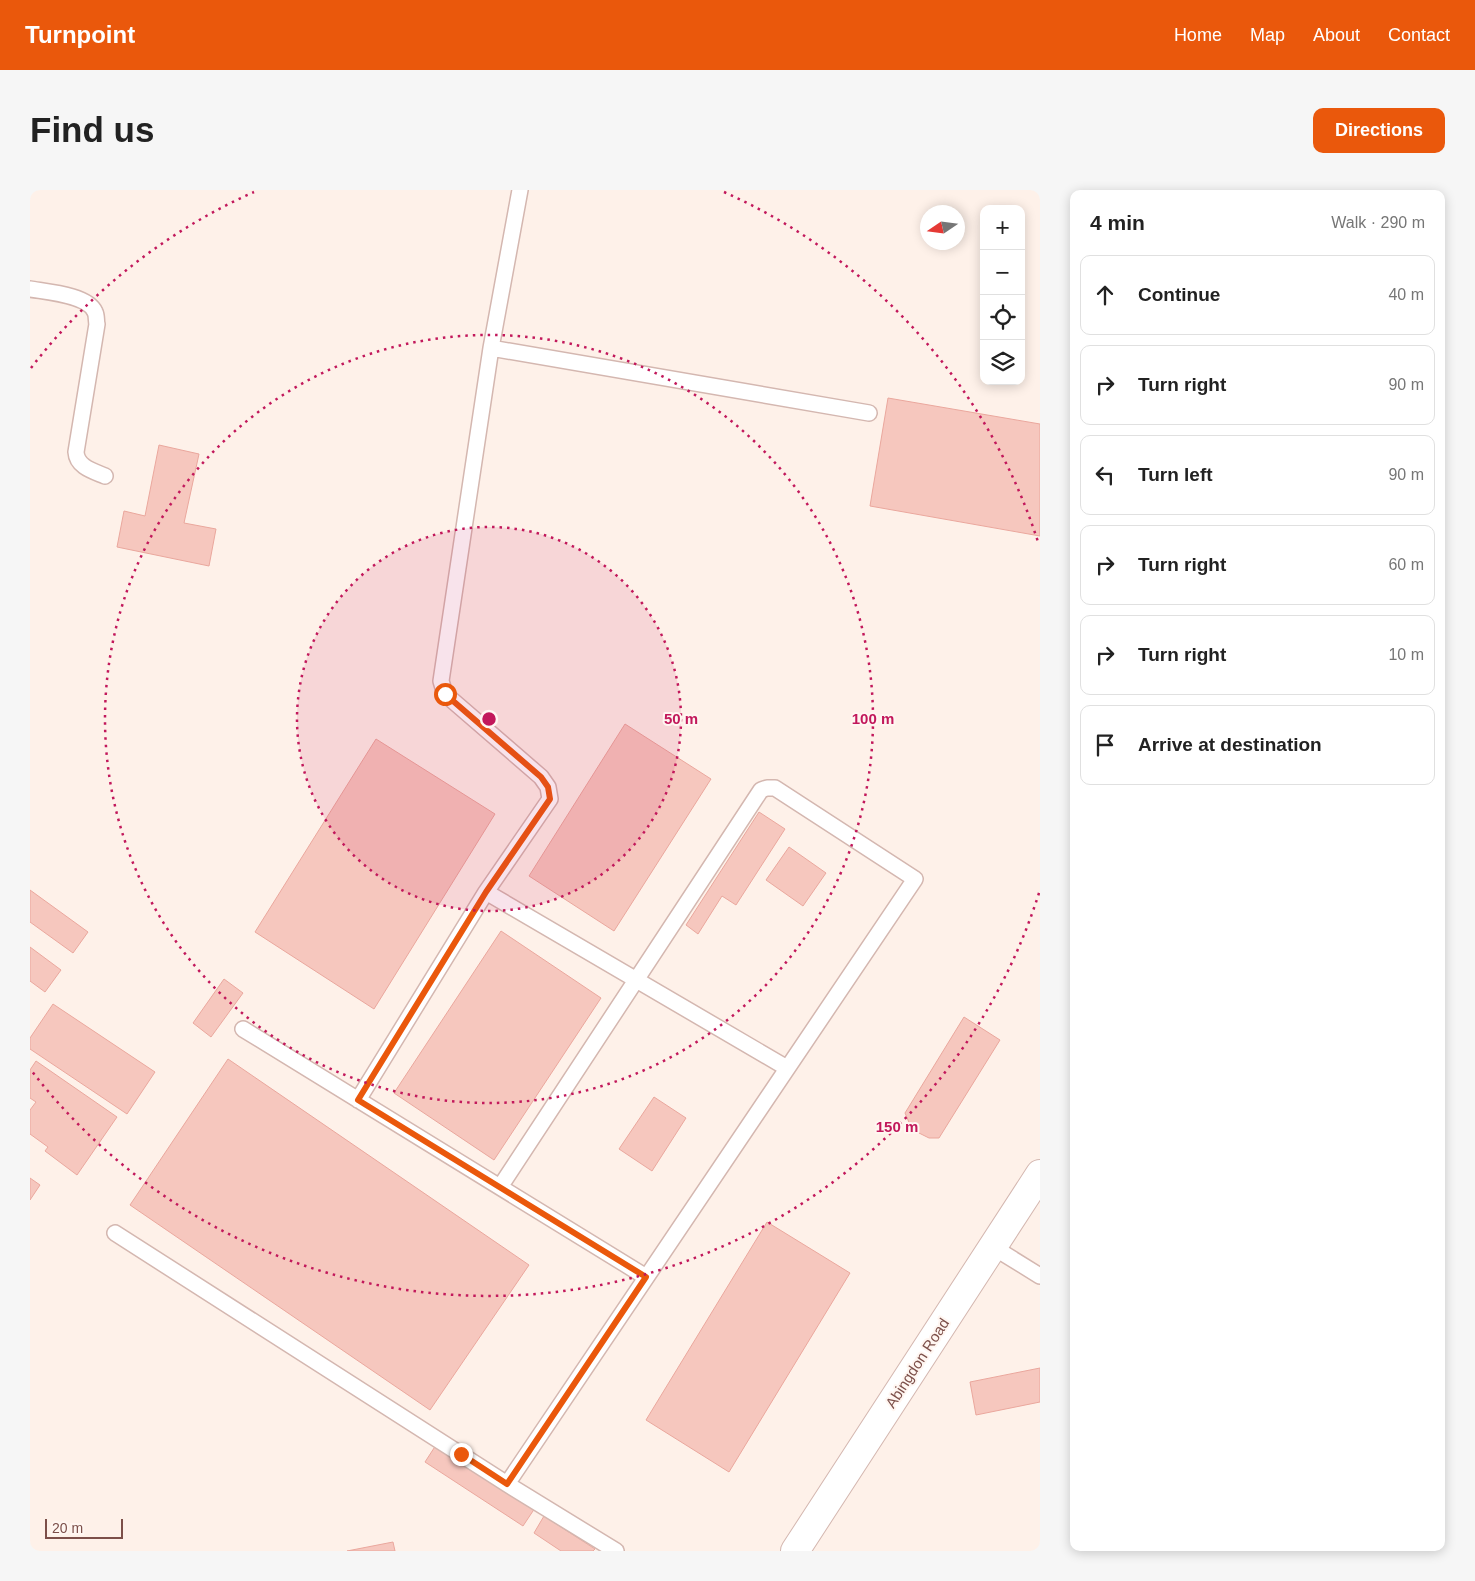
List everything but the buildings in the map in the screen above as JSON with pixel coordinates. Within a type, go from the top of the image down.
[{"type":"street","name":"Abingdon Road","points":[[795,1551],[1040,1174]]},
{"type":"lane","points":[[358,1100],[486,892],[550,799],[548,787],[541,777],[445,694],[441,681],[491,348],[520,190]]},
{"type":"lane","points":[[30,289],[79,298],[95,312],[97,324],[76,458],[79,463],[105,476]]},
{"type":"lane","points":[[491,348],[869,413]]},
{"type":"lane","points":[[500,1187],[761,790],[774,788],[915,879],[507,1484]]},
{"type":"lane","points":[[486,892],[787,1068]]},
{"type":"lane","points":[[243,1029],[646,1277]]},
{"type":"lane","points":[[115,1234],[507,1484],[616,1551]]},
{"type":"lane","points":[[992,1247],[1040,1276]]},
{"type":"route","points":[[445,694],[541,777],[548,787],[550,799],[486,892],[358,1100],[646,1277],[507,1484],[461,1454]]}]
